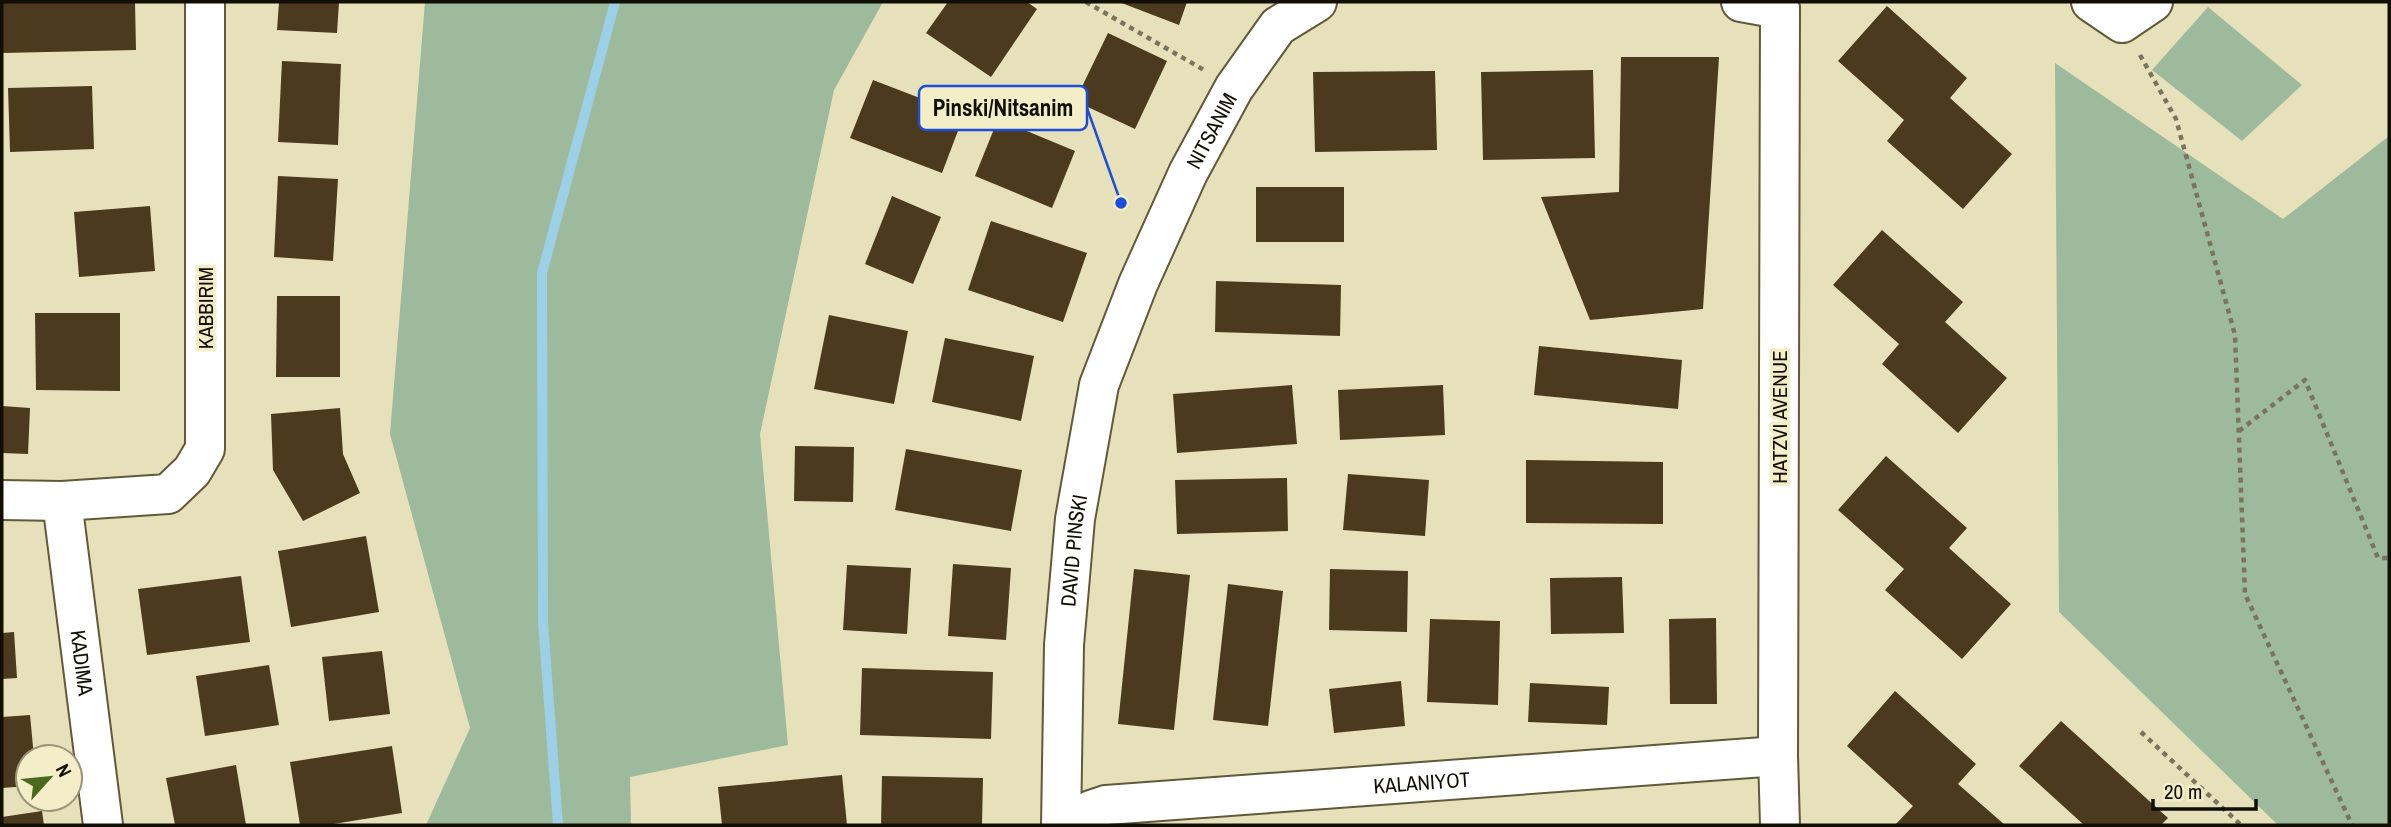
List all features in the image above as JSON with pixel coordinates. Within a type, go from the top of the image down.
[{"type":"street","name":"KABBIRIM","points":[[2,500],[62,501],[168,494],[192,471],[205,449],[205,2]]},
{"type":"street","name":"NITSANIM","points":[[1138,284],[1188,173],[1234,88],[1278,26],[1317,2]]},
{"type":"street","points":[[1741,2],[1784,5]]},
{"type":"street","points":[[2091,2],[2122,23],[2153,2]]},
{"type":"street","name":"HATZVI AVENUE","points":[[1780,825],[1778,756],[1784,5]]},
{"type":"street","name":"DAVID PINSKI","points":[[1061,825],[1064,645],[1075,519],[1099,386],[1138,284]]},
{"type":"street","name":"KADIMA","points":[[62,501],[103,825]]},
{"type":"street","name":"KALANIYOT","points":[[1069,825],[1091,810],[1106,805],[1778,756]]},
{"type":"path","points":[[1086,2],[1234,88]]},
{"type":"path","points":[[2122,23],[2176,119],[2235,335],[2245,594],[2352,825]]},
{"type":"path","points":[[2239,432],[2305,380],[2378,558],[2389,558]]},
{"type":"path","points":[[2141,732],[2241,825]]},
{"type":"green space","points":[[425,2],[883,2],[834,90],[760,434],[788,745],[630,777],[631,825],[426,825],[470,728],[390,434]]},
{"type":"green space","points":[[2208,7],[2302,85],[2242,141],[2152,70]]},
{"type":"green space","points":[[2055,63],[2283,219],[2389,136],[2389,825],[2278,825],[2059,612]]},
{"type":"building","points":[[2,2],[135,2],[136,50],[2,53]]},
{"type":"building","points":[[279,2],[339,2],[337,33],[277,30]]},
{"type":"building","points":[[948,2],[1027,2],[1037,9],[991,77],[926,33]]},
{"type":"building","points":[[1119,2],[1187,2],[1179,25]]},
{"type":"building","points":[[1887,6],[1967,78],[1950,98],[2012,154],[1963,209],[1887,141],[1904,120],[1838,61]]},
{"type":"building","points":[[1108,33],[1167,61],[1135,129],[1075,101]]},
{"type":"building","points":[[1621,57],[1719,57],[1703,309],[1590,320],[1541,197],[1619,192]]},
{"type":"building","points":[[282,61],[341,64],[338,145],[278,142]]},
{"type":"building","points":[[1593,70],[1595,158],[1483,160],[1481,72]]},
{"type":"building","points":[[1435,71],[1437,150],[1315,152],[1313,72]]},
{"type":"building","points":[[873,80],[964,115],[942,173],[850,138]]},
{"type":"building","points":[[92,86],[94,149],[10,152],[8,88]]},
{"type":"building","points":[[998,119],[1075,151],[1052,208],[975,176]]},
{"type":"building","points":[[278,176],[338,179],[333,261],[274,257]]},
{"type":"building","points":[[1256,187],[1344,187],[1344,242],[1256,242]]},
{"type":"building","points":[[892,196],[941,217],[913,284],[865,264]]},
{"type":"building","points":[[150,206],[155,271],[79,277],[74,212]]},
{"type":"building","points":[[991,221],[1087,253],[1063,322],[968,290]]},
{"type":"building","points":[[1882,230],[1963,302],[1945,322],[2007,378],[1958,433],[1882,364],[1899,344],[1833,285]]},
{"type":"building","points":[[1216,281],[1341,285],[1340,336],[1215,332]]},
{"type":"building","points":[[277,296],[340,296],[340,377],[276,377]]},
{"type":"building","points":[[35,313],[120,313],[120,391],[36,390]]},
{"type":"building","points":[[829,315],[908,331],[894,404],[814,389]]},
{"type":"building","points":[[945,338],[1034,356],[1021,421],[932,402]]},
{"type":"building","points":[[1539,346],[1682,360],[1678,409],[1534,395]]},
{"type":"building","points":[[1292,385],[1297,444],[1177,453],[1173,394]]},
{"type":"building","points":[[1443,385],[1445,435],[1340,440],[1338,390]]},
{"type":"building","points":[[2,406],[30,408],[28,454],[2,453]]},
{"type":"building","points":[[340,408],[343,454],[360,493],[303,521],[273,470],[271,414]]},
{"type":"building","points":[[795,446],[854,447],[853,502],[794,501]]},
{"type":"building","points":[[906,449],[1022,470],[1011,531],[895,510]]},
{"type":"building","points":[[1886,456],[1967,528],[1949,548],[2011,604],[1962,659],[1885,590],[1904,569],[1838,510]]},
{"type":"building","points":[[1526,460],[1663,462],[1663,524],[1526,523]]},
{"type":"building","points":[[1348,474],[1429,480],[1425,536],[1343,530]]},
{"type":"building","points":[[1287,478],[1288,531],[1177,534],[1175,480]]},
{"type":"building","points":[[366,536],[379,612],[291,627],[278,551]]},
{"type":"building","points":[[953,564],[1011,568],[1006,640],[948,636]]},
{"type":"building","points":[[847,565],[911,568],[907,634],[843,630]]},
{"type":"building","points":[[1134,569],[1190,575],[1174,730],[1118,724]]},
{"type":"building","points":[[1330,569],[1408,571],[1407,632],[1329,630]]},
{"type":"building","points":[[241,576],[250,642],[147,655],[138,589]]},
{"type":"building","points":[[1622,577],[1624,633],[1551,634],[1550,578]]},
{"type":"building","points":[[1228,584],[1283,591],[1268,726],[1213,720]]},
{"type":"building","points":[[1716,618],[1717,704],[1670,704],[1669,619]]},
{"type":"building","points":[[1430,619],[1500,621],[1498,705],[1427,702]]},
{"type":"building","points":[[14,632],[17,678],[2,679],[2,633]]},
{"type":"building","points":[[382,651],[390,714],[329,721],[322,657]]},
{"type":"building","points":[[269,665],[279,725],[205,736],[196,676]]},
{"type":"building","points":[[862,668],[993,672],[991,739],[860,735]]},
{"type":"building","points":[[1401,681],[1405,726],[1334,733],[1329,689]]},
{"type":"building","points":[[1530,683],[1609,687],[1607,725],[1528,722]]},
{"type":"building","points":[[1895,691],[1976,764],[1958,784],[2005,825],[1895,825],[1913,806],[1847,746]]},
{"type":"building","points":[[30,715],[33,743],[14,743],[14,787],[2,788],[2,717]]},
{"type":"building","points":[[2061,721],[2168,818],[2161,825],[2084,825],[2019,766]]},
{"type":"building","points":[[392,746],[402,813],[327,825],[300,825],[290,762]]},
{"type":"building","points":[[236,765],[246,825],[175,825],[166,778]]},
{"type":"building","points":[[842,775],[847,825],[722,825],[718,787]]},
{"type":"building","points":[[882,776],[983,778],[982,825],[881,825]]},
{"type":"building","points":[[42,813],[44,825],[2,825],[2,817]]},
{"type":"waterway","points":[[558,825],[543,622],[542,273],[615,2]]},
{"type":"place","name":"Pinski/Nitsanim","points":[[1121,203]]}]
